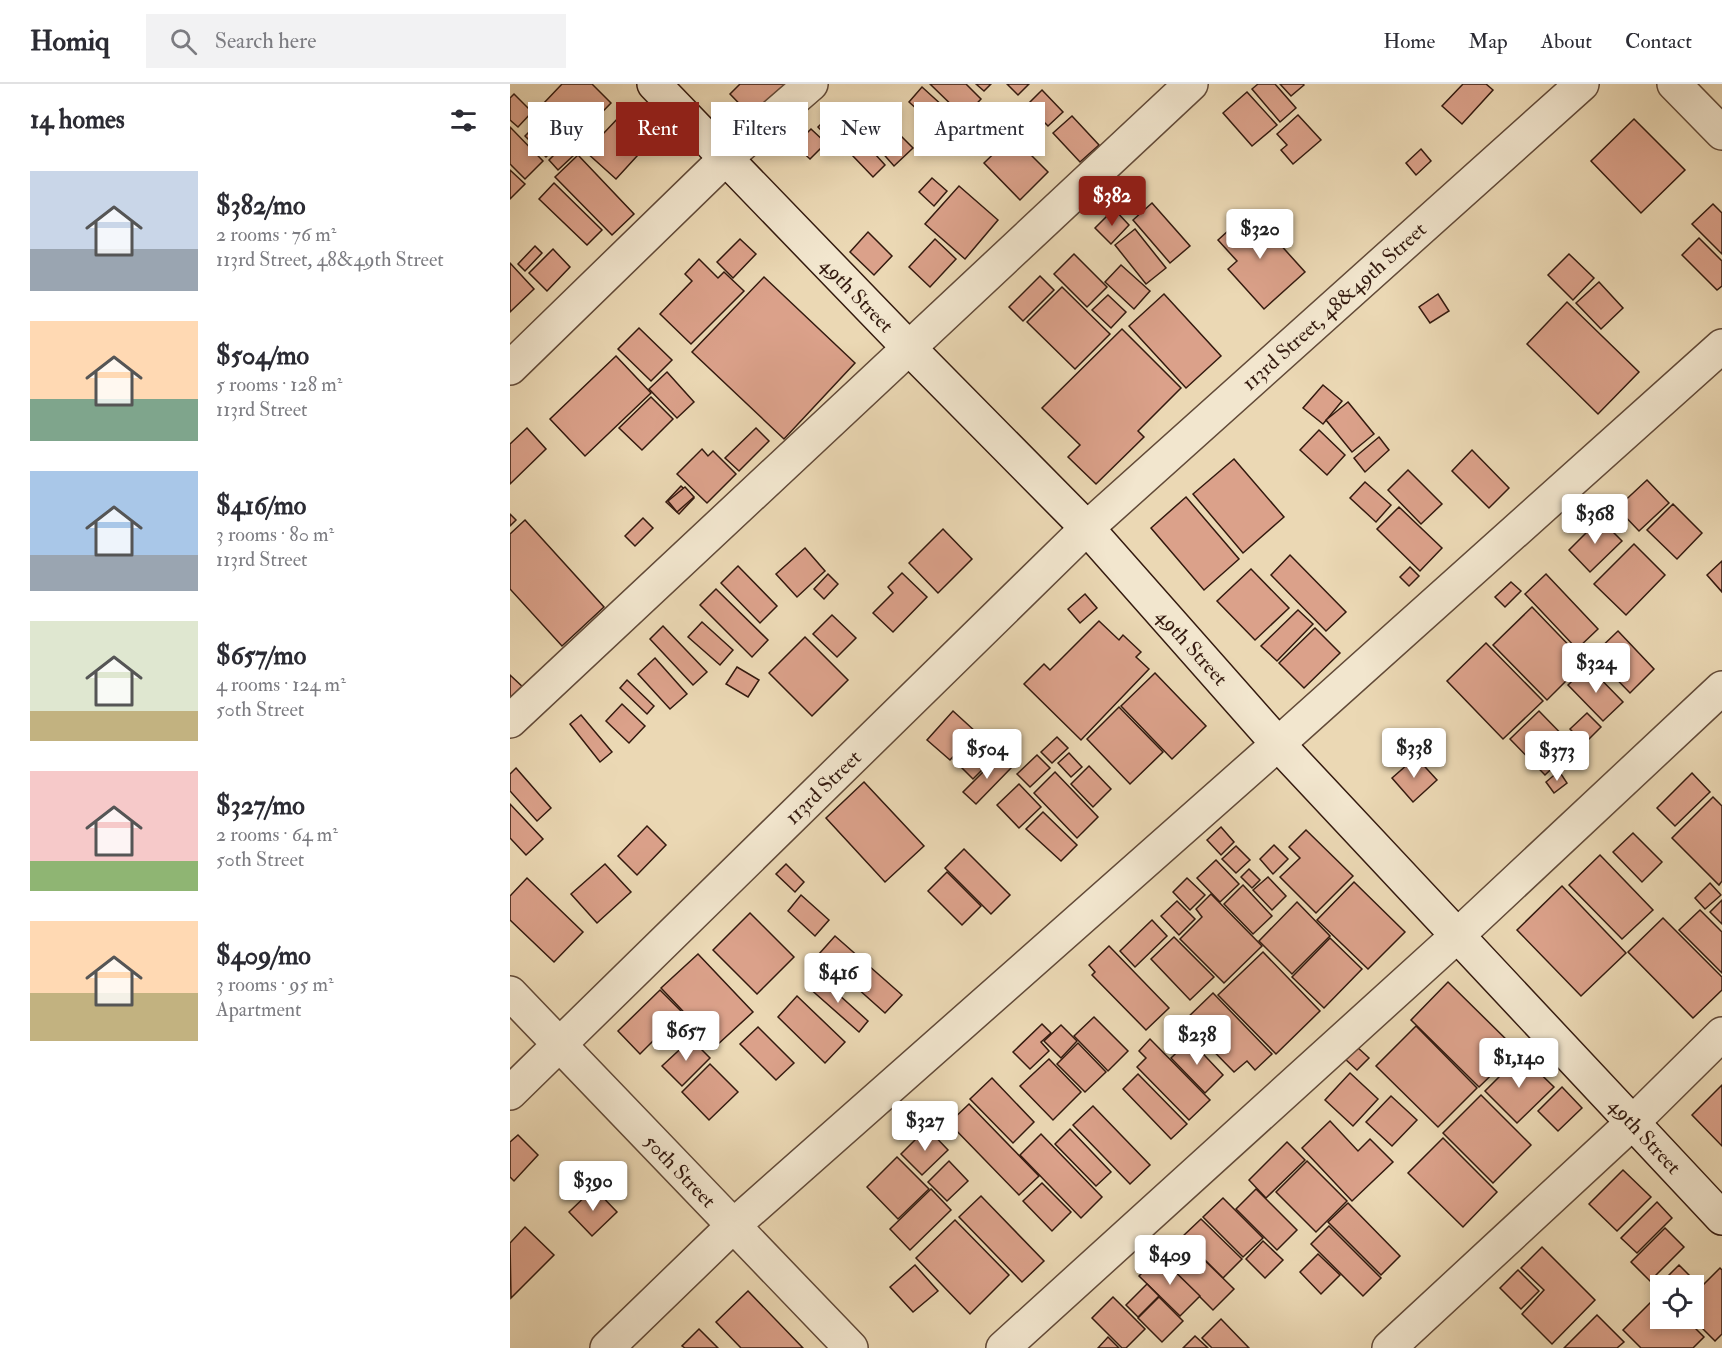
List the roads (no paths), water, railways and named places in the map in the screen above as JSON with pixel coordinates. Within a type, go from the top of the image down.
[{"type":"street","name":"49th Street","points":[[654,84],[1087,528],[1278,744],[1722,1218]]},
{"type":"street","points":[[510,368],[726,158],[811,84]]},
{"type":"street","points":[[510,721],[1191,84]]},
{"type":"street","name":"113rd Street, 48&49th Street","points":[[1087,528],[1582,84]]},
{"type":"street","points":[[1674,84],[1722,133]]},
{"type":"street","points":[[607,1348],[733,1226],[1278,744],[1722,346]]},
{"type":"street","name":"113rd Street","points":[[510,1093],[1087,528]]},
{"type":"street","points":[[1003,1348],[1458,935],[1722,688]]},
{"type":"street","name":"50th Street","points":[[510,993],[851,1348]]},
{"type":"street","points":[[1389,1348],[1632,1123],[1722,1035]]}]
